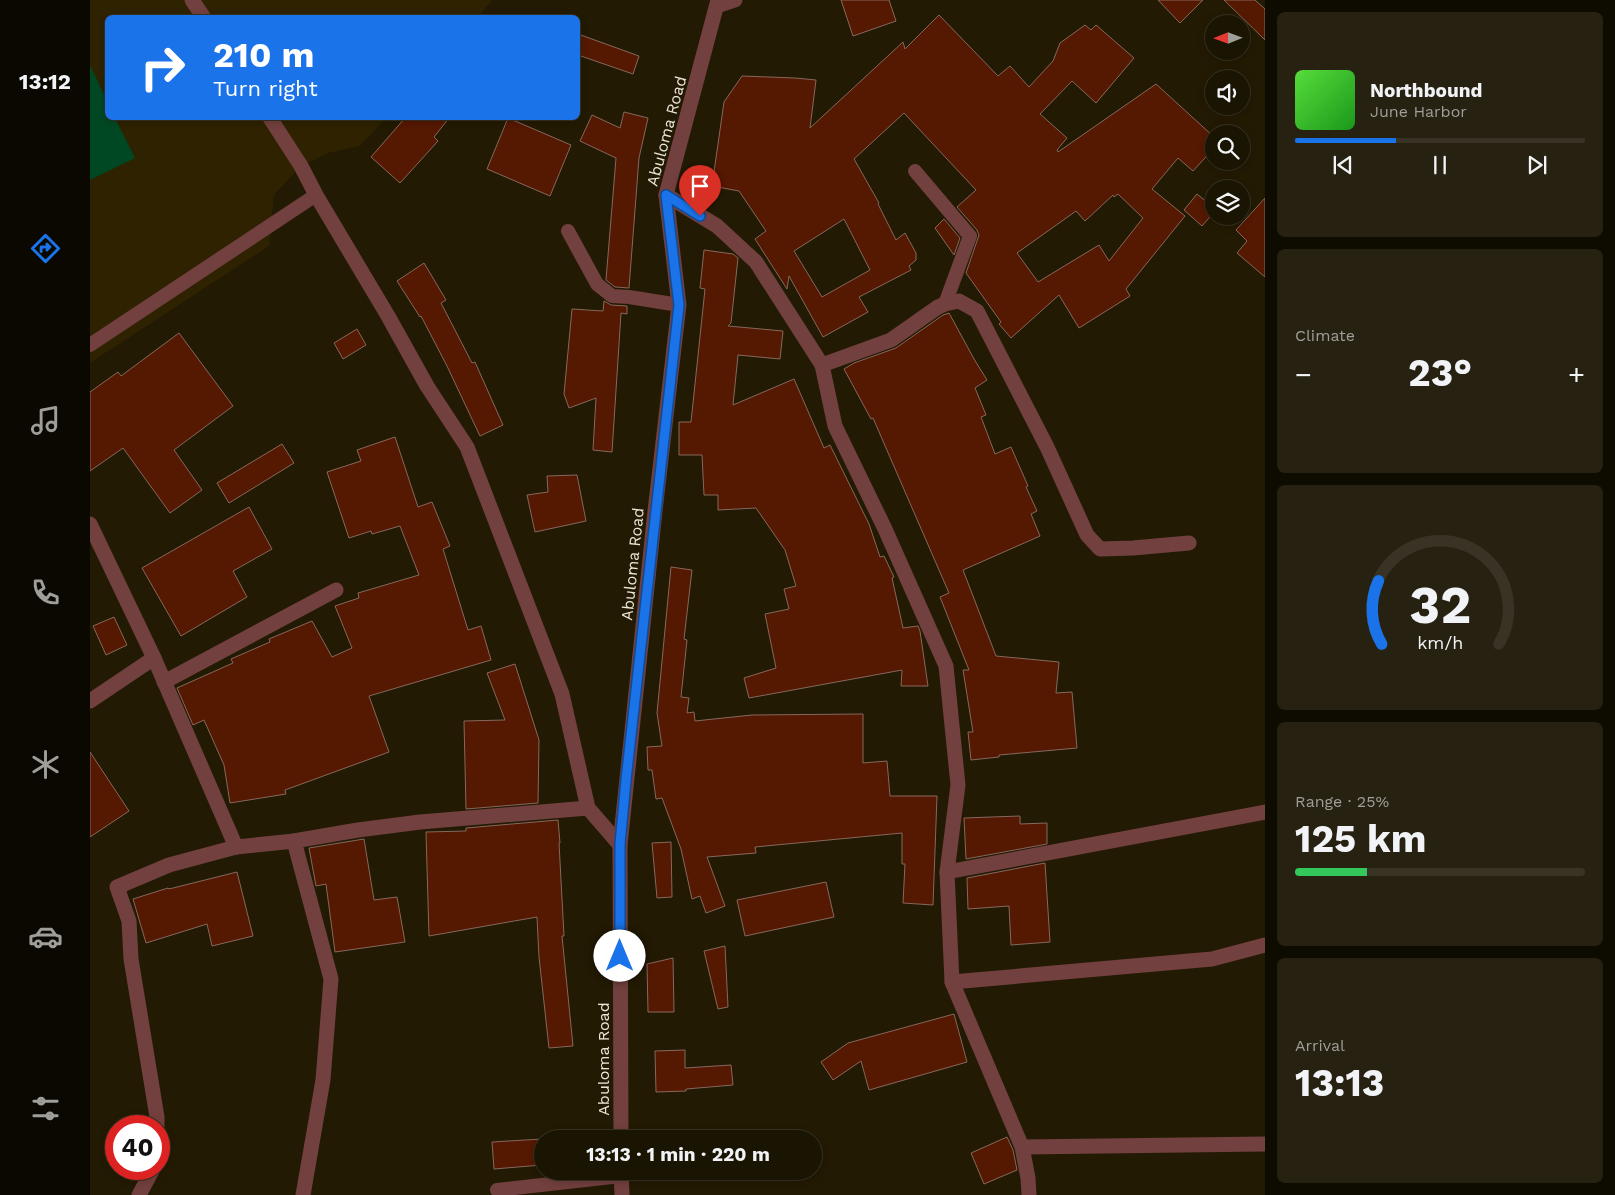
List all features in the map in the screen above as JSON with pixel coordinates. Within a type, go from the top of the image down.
[{"type":"street","points":[[192,0],[202,15]]},
{"type":"street","points":[[718,3],[735,0]]},
{"type":"street","name":"Abuloma Road","points":[[621,1130],[620,844],[679,305],[666,195],[718,3]]},
{"type":"street","points":[[271,120],[301,166],[427,386],[467,447],[562,694],[588,808],[620,844]]},
{"type":"street","points":[[666,195],[717,226],[756,262],[822,365],[835,426],[885,529],[946,666],[958,785],[947,872],[952,982],[1022,1147],[1029,1195]]},
{"type":"street","points":[[822,365],[891,340],[945,304],[959,301],[976,311],[1047,447],[1087,535],[1100,549],[1133,548],[1189,542]]},
{"type":"street","points":[[90,524],[154,658],[236,847]]},
{"type":"street","points":[[164,682],[336,590]]},
{"type":"street","points":[[90,701],[154,658]]},
{"type":"street","points":[[157,1115],[131,959],[129,921],[117,888],[169,865],[236,847],[294,841],[420,822],[588,808]]},
{"type":"street","points":[[947,872],[1265,812]]},
{"type":"street","points":[[294,841],[331,979],[323,1080],[303,1195]]},
{"type":"street","points":[[952,982],[1212,959],[1265,945]]},
{"type":"street","points":[[1022,1147],[1265,1144]]},
{"type":"street","points":[[139,1195],[147,1180]]},
{"type":"street","points":[[621,1180],[622,1195]]},
{"type":"lane","points":[[915,171],[970,236],[945,304]]},
{"type":"lane","points":[[90,345],[316,195]]},
{"type":"lane","points":[[568,231],[597,284],[612,296],[629,296],[679,305]]},
{"type":"lane","points":[[497,1190],[574,1180]]},
{"type":"shaded area","points":[[90,0],[492,0],[480,15],[105,15],[105,120],[384,120],[360,146],[328,153],[301,166],[274,195],[269,246],[90,363]]},
{"type":"green space","points":[[90,65],[105,97],[105,120],[116,120],[135,158],[90,180]]},
{"type":"building","points":[[841,0],[889,0],[896,21],[853,36]]},
{"type":"building","points":[[1158,0],[1203,0],[1180,23]]},
{"type":"building","points":[[1224,0],[1255,0],[1265,9],[1265,40],[1250,25],[1250,15],[1239,15]]},
{"type":"building","points":[[939,15],[998,76],[1010,66],[1029,87],[1053,61],[1060,43],[1085,25],[1091,30],[1096,25],[1134,58],[1096,103],[1072,81],[1040,114],[1067,138],[1057,150],[1058,152],[1156,84],[1205,129],[1205,158],[1193,171],[1178,158],[1152,189],[1185,216],[1126,289],[1130,296],[1079,328],[1059,295],[1011,338],[999,324],[1001,322],[966,273],[979,235],[977,230],[957,207],[976,190],[904,113],[854,159],[879,203],[896,240],[905,233],[916,253],[916,260],[909,266],[911,270],[859,297],[868,312],[823,337],[789,276],[787,289],[755,239],[766,231],[739,191],[712,186],[724,102],[742,76],[816,80],[810,128],[903,42],[905,49]],"holes":[[[1118,194],[1143,218],[1109,261],[1099,245],[1038,282],[1017,253],[1076,211],[1085,221],[1113,195],[1114,197]],[[844,219],[870,270],[822,297],[794,251]]]},
{"type":"building","points":[[580,35],[639,56],[633,74],[580,56]]},
{"type":"building","points":[[624,112],[648,118],[639,158],[629,288],[615,287],[606,280],[616,158],[580,141],[592,115],[620,128]]},
{"type":"building","points":[[403,120],[447,120],[434,137],[438,141],[400,183],[371,157]]},
{"type":"building","points":[[507,120],[513,120],[571,145],[550,196],[487,169]]},
{"type":"building","points":[[1197,194],[1205,201],[1205,222],[1202,226],[1184,210]]},
{"type":"building","points":[[1265,198],[1265,277],[1237,253],[1247,241],[1236,230],[1241,225],[1250,225],[1250,215]]},
{"type":"building","points":[[944,219],[960,238],[954,255],[935,228]]},
{"type":"building","points":[[704,250],[733,254],[738,258],[731,323],[728,326],[783,331],[780,359],[738,355],[733,405],[794,379],[824,448],[830,445],[869,524],[880,557],[884,556],[894,577],[892,578],[903,628],[918,626],[928,686],[901,686],[902,670],[749,698],[744,678],[776,668],[765,614],[789,609],[784,589],[796,586],[785,550],[756,508],[718,510],[718,495],[704,495],[702,455],[679,455],[679,422],[691,422],[705,289],[700,288]]},
{"type":"building","points":[[424,263],[446,300],[441,303],[472,363],[475,362],[503,425],[480,436],[421,316],[397,281]]},
{"type":"building","points":[[604,301],[611,305],[627,306],[627,314],[621,313],[612,452],[593,450],[596,398],[569,408],[564,394],[572,309],[603,311]]},
{"type":"building","points":[[949,313],[987,380],[975,388],[986,415],[981,417],[995,454],[1011,447],[1037,511],[1031,514],[1040,536],[963,570],[996,656],[1059,662],[1056,693],[1072,692],[1077,748],[999,755],[999,757],[971,760],[968,732],[973,732],[963,670],[969,670],[940,597],[949,593],[873,418],[871,419],[844,369],[854,363],[896,348],[943,315]]},
{"type":"building","points":[[357,329],[366,345],[343,359],[334,343]]},
{"type":"building","points":[[179,333],[233,406],[174,450],[202,490],[170,513],[123,448],[90,471],[90,392],[118,372],[121,376]]},
{"type":"building","points":[[395,437],[418,507],[432,502],[450,546],[443,549],[468,630],[481,626],[491,660],[369,696],[389,752],[285,790],[286,794],[230,803],[224,765],[204,720],[193,725],[177,688],[233,663],[231,659],[270,642],[269,639],[312,621],[332,657],[352,648],[335,606],[359,598],[358,593],[419,575],[400,526],[372,534],[371,531],[349,538],[327,472],[361,461],[357,450]]},
{"type":"building","points":[[282,444],[294,463],[229,503],[217,483]]},
{"type":"building","points":[[577,475],[586,521],[535,532],[527,495],[548,492],[547,476]]},
{"type":"building","points":[[249,507],[272,549],[233,571],[247,597],[181,636],[142,568]]},
{"type":"building","points":[[671,567],[692,570],[684,639],[687,640],[681,697],[689,698],[687,713],[694,712],[695,721],[752,715],[863,714],[863,763],[887,761],[890,796],[937,796],[933,905],[903,903],[905,864],[902,864],[902,833],[755,847],[756,853],[707,857],[725,906],[706,913],[700,896],[692,899],[681,849],[662,798],[656,799],[652,770],[648,770],[647,747],[662,746],[657,713]]},
{"type":"building","points":[[114,617],[127,645],[106,655],[93,626]]},
{"type":"building","points":[[515,664],[539,740],[538,803],[466,809],[464,721],[505,720],[487,673]]},
{"type":"building","points":[[90,752],[129,811],[90,837]]},
{"type":"building","points":[[1020,816],[1020,824],[1047,823],[1047,844],[966,859],[964,818]]},
{"type":"building","points":[[558,820],[564,936],[562,936],[573,1046],[549,1048],[539,957],[537,917],[429,936],[426,832],[466,831],[466,828]]},
{"type":"building","points":[[364,839],[374,900],[397,897],[405,942],[335,952],[326,884],[316,886],[309,848]]},
{"type":"building","points":[[671,842],[672,897],[657,898],[652,843]]},
{"type":"building","points":[[1045,863],[1050,942],[1011,945],[1009,906],[968,909],[967,878]]},
{"type":"building","points":[[237,872],[253,936],[212,946],[207,924],[146,943],[133,899],[168,888]]},
{"type":"building","points":[[826,882],[834,917],[745,936],[737,900]]},
{"type":"building","points":[[725,946],[728,1007],[718,1009],[704,951]]},
{"type":"building","points":[[673,958],[674,1012],[648,1012],[647,964]]},
{"type":"building","points":[[954,1014],[967,1062],[869,1090],[861,1061],[833,1080],[821,1062],[848,1043]]},
{"type":"building","points":[[685,1050],[685,1068],[731,1065],[733,1085],[686,1089],[686,1091],[656,1092],[655,1051]]},
{"type":"building","points":[[1007,1137],[1013,1150],[1017,1170],[984,1184],[971,1153]]},
{"type":"building","points":[[534,1139],[534,1166],[494,1169],[492,1142]]},
{"type":"route","points":[[620,956],[620,844],[679,305],[666,195],[700,216]]}]
